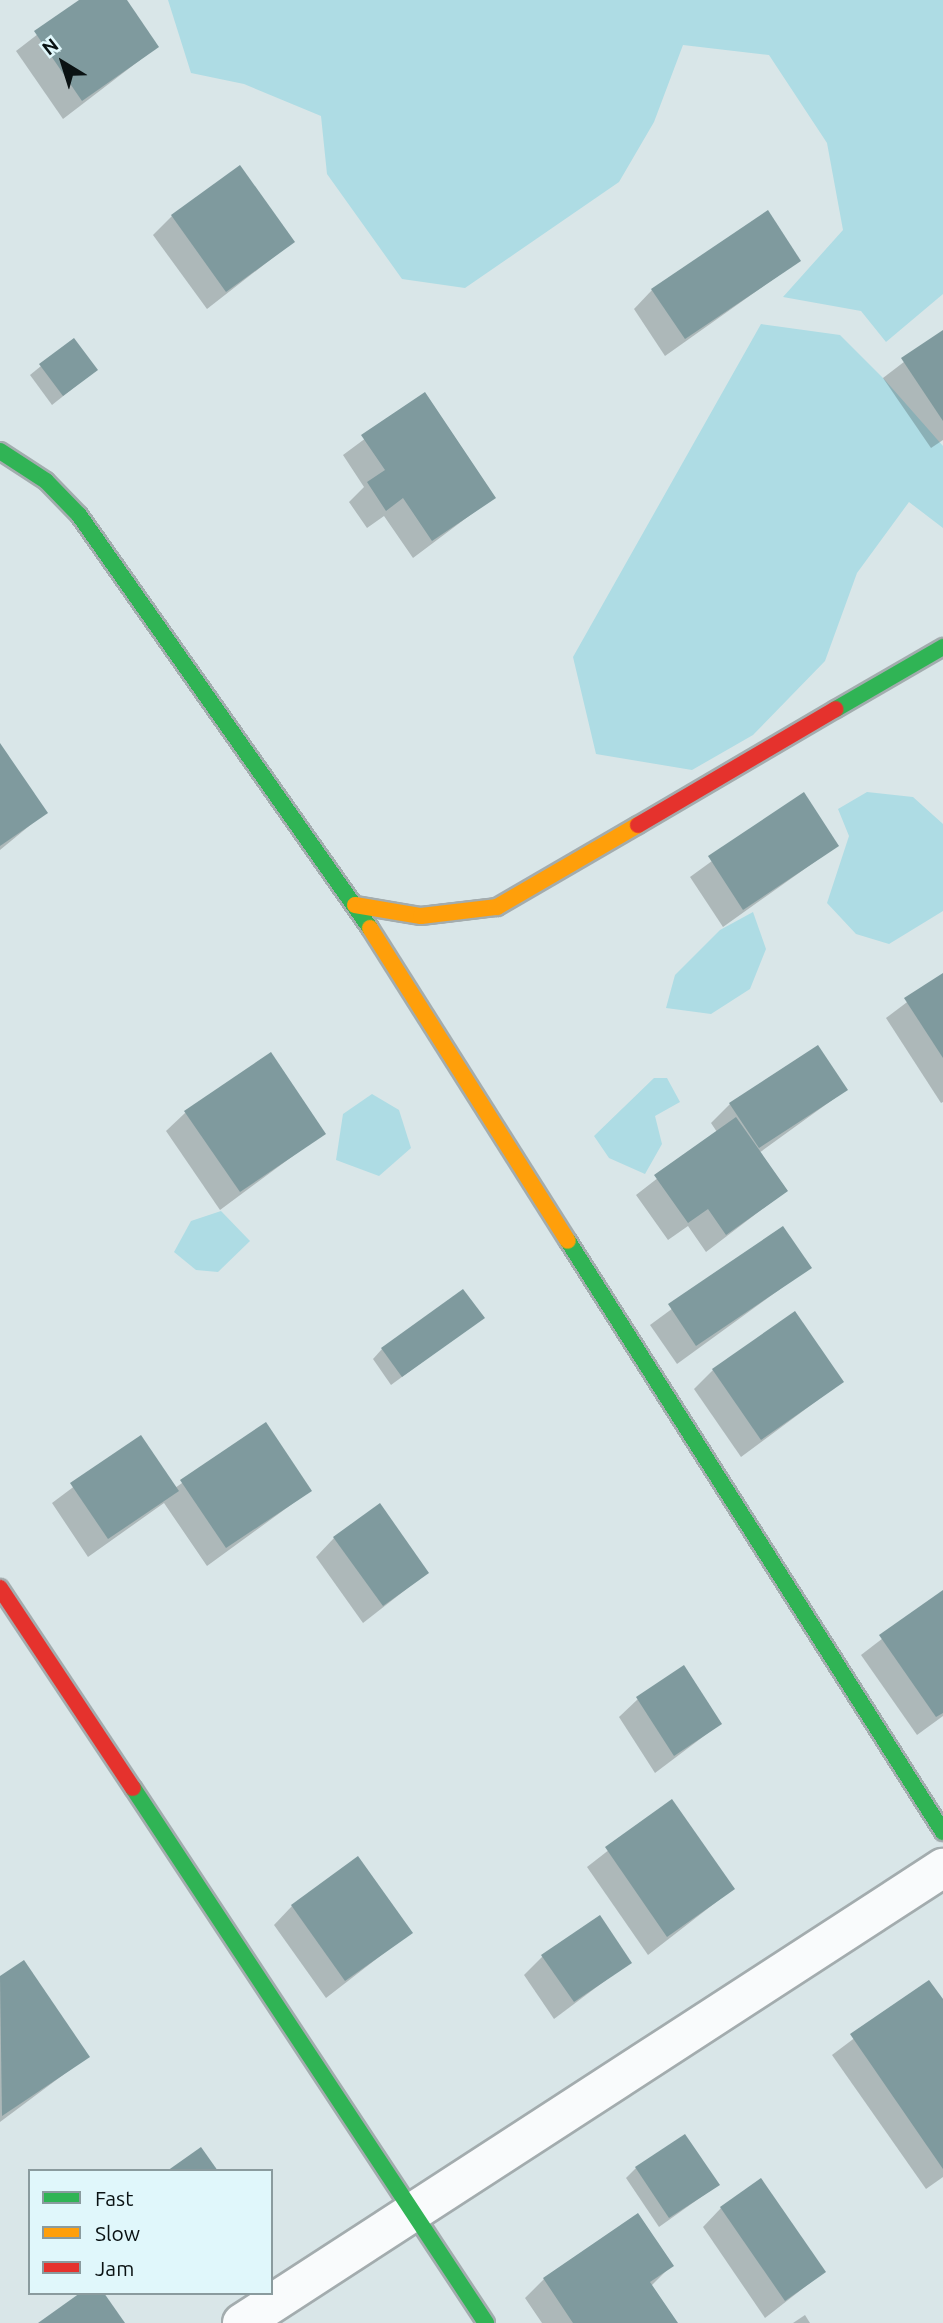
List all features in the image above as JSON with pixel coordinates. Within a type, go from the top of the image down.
[{"type":"street","points":[[0,451],[46,481],[79,515],[355,905],[943,1832]]},
{"type":"street","points":[[355,905],[421,916],[497,907],[943,647]]},
{"type":"street","points":[[0,1588],[410,2212],[486,2323]]},
{"type":"street","points":[[242,2323],[943,1868]]},
{"type":"shaded area","points":[[168,0],[943,0],[943,294],[886,342],[861,311],[783,297],[843,230],[827,143],[769,55],[683,45],[654,122],[619,182],[465,288],[402,279],[327,174],[321,116],[244,84],[191,73]]},
{"type":"shaded area","points":[[761,324],[840,335],[884,379],[943,446],[943,528],[909,502],[857,573],[825,661],[753,735],[692,770],[596,754],[573,657]]},
{"type":"shaded area","points":[[867,792],[913,797],[943,824],[943,911],[889,944],[856,934],[827,903],[849,836],[838,809]]},
{"type":"shaded area","points":[[753,912],[766,949],[750,989],[711,1014],[666,1008],[675,975],[720,930]]},
{"type":"shaded area","points":[[654,1078],[667,1078],[680,1102],[655,1116],[662,1144],[645,1174],[609,1158],[594,1136]]},
{"type":"shaded area","points":[[372,1094],[399,1110],[411,1148],[379,1176],[336,1160],[343,1114]]},
{"type":"shaded area","points":[[221,1211],[250,1241],[218,1272],[196,1270],[174,1252],[191,1221]]},
{"type":"building","points":[[79,0],[127,0],[159,47],[82,101],[34,31]]},
{"type":"building","points":[[240,165],[295,242],[226,292],[171,215]]},
{"type":"building","points":[[768,210],[801,261],[685,339],[651,289]]},
{"type":"building","points":[[943,330],[943,421],[901,358]]},
{"type":"building","points":[[74,338],[98,370],[63,396],[39,364]]},
{"type":"building","points":[[425,392],[496,498],[432,541],[403,498],[386,511],[367,482],[385,470],[361,435]]},
{"type":"building","points":[[0,743],[48,813],[0,846]]},
{"type":"building","points":[[804,792],[839,846],[743,910],[708,856]]},
{"type":"building","points":[[943,973],[943,1058],[904,998]]},
{"type":"building","points":[[818,1045],[848,1090],[759,1148],[729,1103]]},
{"type":"building","points":[[271,1052],[326,1134],[240,1192],[184,1111]]},
{"type":"building","points":[[736,1117],[788,1191],[726,1235],[708,1209],[688,1223],[654,1175]]},
{"type":"building","points":[[783,1226],[812,1268],[696,1346],[668,1304]]},
{"type":"building","points":[[463,1289],[485,1318],[402,1377],[381,1348]]},
{"type":"building","points":[[795,1311],[844,1382],[761,1440],[712,1369]]},
{"type":"building","points":[[266,1422],[312,1491],[226,1548],[180,1480]]},
{"type":"building","points":[[141,1435],[179,1491],[108,1539],[70,1483]]},
{"type":"building","points":[[380,1503],[429,1573],[383,1606],[333,1537]]},
{"type":"building","points":[[943,1590],[943,1713],[936,1717],[879,1635]]},
{"type":"building","points":[[684,1665],[722,1724],[674,1756],[636,1697]]},
{"type":"building","points":[[672,1799],[735,1889],[667,1937],[605,1847]]},
{"type":"building","points":[[358,1856],[413,1933],[345,1981],[291,1905]]},
{"type":"building","points":[[600,1915],[632,1963],[574,2002],[541,1955]]},
{"type":"building","points":[[24,1960],[90,2057],[2,2116],[0,1976]]},
{"type":"building","points":[[929,1980],[943,1999],[943,2169],[850,2034]]},
{"type":"building","points":[[685,2134],[720,2185],[669,2218],[635,2167]]},
{"type":"building","points":[[201,2147],[217,2169],[170,2169]]},
{"type":"building","points":[[761,2178],[826,2272],[785,2301],[720,2207]]},
{"type":"building","points":[[638,2213],[674,2266],[650,2282],[678,2323],[573,2323],[543,2278]]},
{"type":"building","points":[[77,2295],[105,2295],[125,2323],[38,2323]]},
{"type":"traffic: fast","points":[[0,451],[46,481],[79,515],[370,928]]},
{"type":"traffic: fast","points":[[836,709],[943,647]]},
{"type":"traffic: fast","points":[[568,1241],[943,1832]]},
{"type":"traffic: fast","points":[[133,1788],[486,2323]]},
{"type":"traffic: slow","points":[[355,905],[421,916],[497,907],[638,825]]},
{"type":"traffic: slow","points":[[370,928],[568,1241]]},
{"type":"traffic: jam","points":[[638,825],[836,709]]},
{"type":"traffic: jam","points":[[0,1588],[133,1788]]}]
